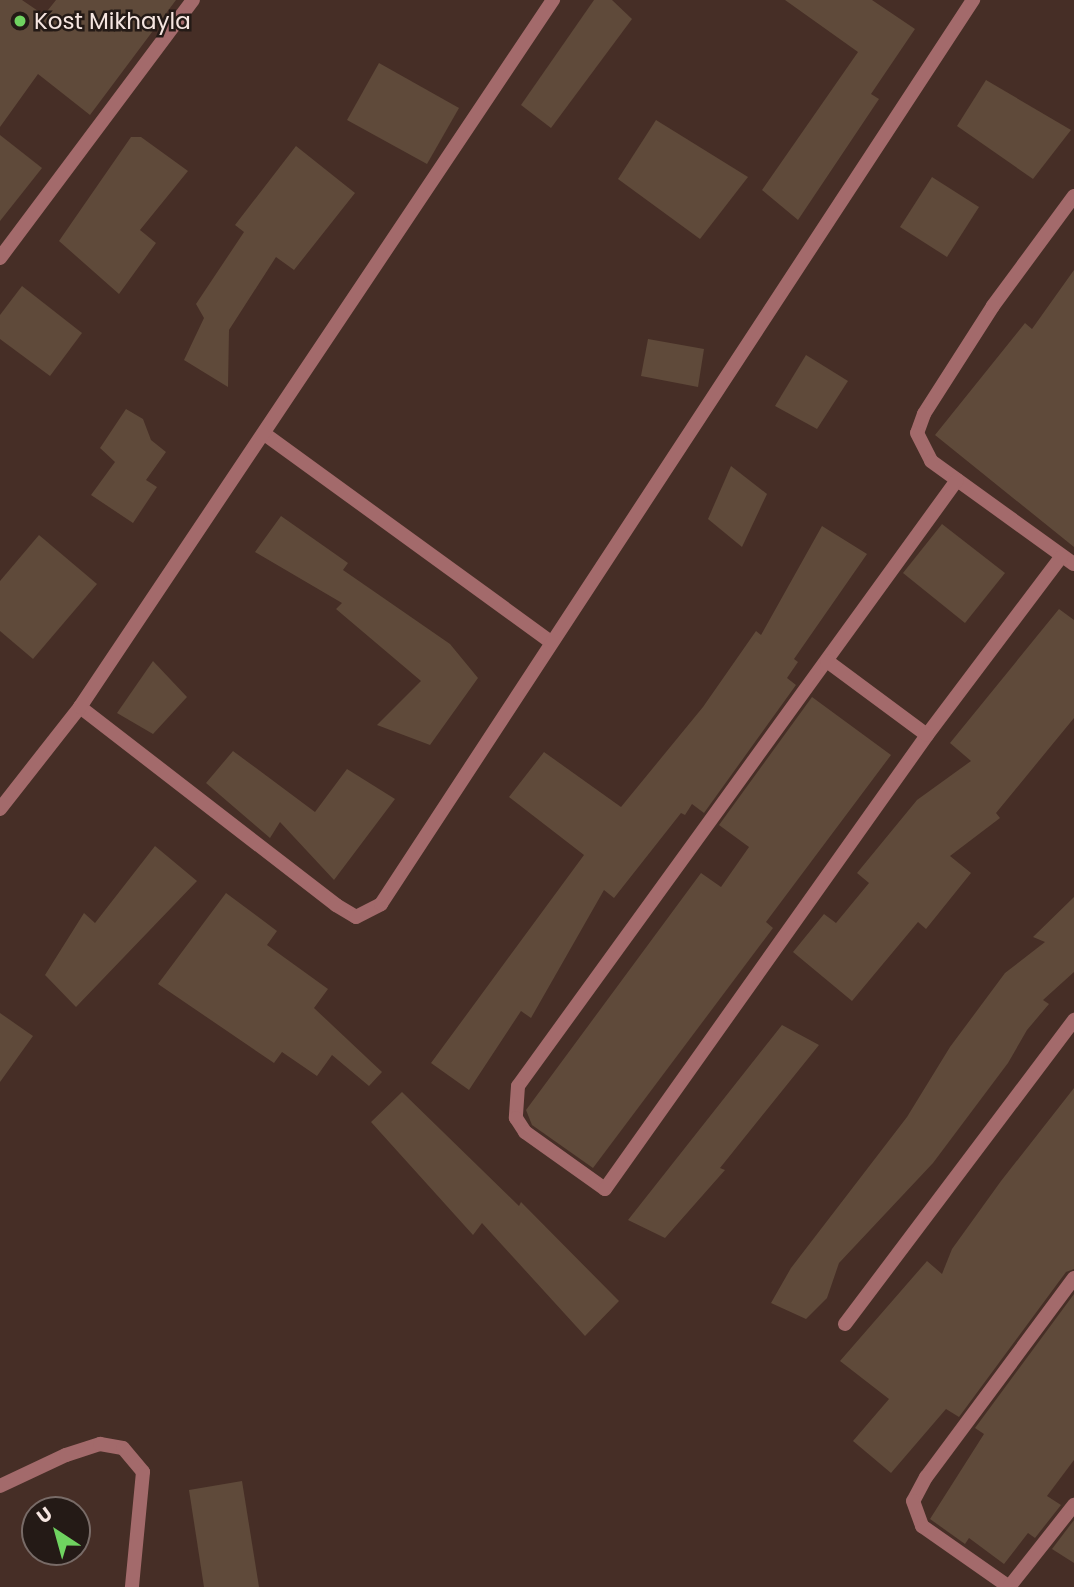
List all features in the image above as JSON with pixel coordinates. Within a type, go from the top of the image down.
[{"type":"street","points":[[0,258],[193,0]]},
{"type":"street","points":[[0,809],[80,707],[266,435],[553,0]]},
{"type":"street","points":[[80,707],[356,916],[382,904],[550,641],[973,0]]},
{"type":"street","points":[[957,480],[518,1086],[516,1118],[525,1132],[605,1189],[927,735],[1067,561],[957,480],[931,461],[921,447],[917,433],[924,414],[993,306],[1074,196]]},
{"type":"street","points":[[266,435],[550,641]]},
{"type":"street","points":[[827,660],[927,735]]},
{"type":"street","points":[[845,1324],[1074,1020]]},
{"type":"street","points":[[1074,1278],[926,1477],[913,1501],[922,1525],[1009,1587],[1074,1505]]},
{"type":"street","points":[[0,1486],[100,1444],[123,1448],[143,1472],[132,1587]]},
{"type":"building","points":[[0,0],[22,0],[44,15],[56,0],[176,0],[90,115],[38,74],[0,127]]},
{"type":"building","points":[[594,0],[612,0],[632,19],[551,128],[521,105]]},
{"type":"building","points":[[785,0],[872,0],[915,29],[871,94],[879,99],[798,220],[762,190],[858,52]]},
{"type":"building","points":[[379,63],[459,108],[427,164],[347,120]]},
{"type":"building","points":[[986,80],[1071,130],[1033,179],[957,126]]},
{"type":"building","points":[[656,120],[748,177],[700,239],[618,179]]},
{"type":"building","points":[[0,135],[42,168],[0,221]]},
{"type":"building","points":[[131,137],[141,137],[188,171],[140,230],[156,243],[119,294],[59,241]]},
{"type":"building","points":[[296,146],[355,193],[294,270],[276,257],[229,330],[228,387],[184,360],[204,318],[196,304],[244,232],[235,225]]},
{"type":"building","points":[[932,177],[979,207],[947,257],[900,227]]},
{"type":"building","points":[[1074,270],[1074,547],[935,435],[1025,323],[1032,329]]},
{"type":"building","points":[[22,286],[82,333],[50,376],[0,339],[0,315]]},
{"type":"building","points":[[648,339],[704,349],[698,387],[641,376]]},
{"type":"building","points":[[806,355],[848,381],[817,429],[775,406]]},
{"type":"building","points":[[126,409],[143,419],[151,440],[166,452],[146,480],[157,487],[133,523],[91,495],[115,462],[100,448]]},
{"type":"building","points":[[731,466],[767,494],[742,547],[708,519]]},
{"type":"building","points":[[281,516],[348,563],[343,570],[450,644],[478,678],[430,745],[377,725],[421,681],[336,609],[342,603],[255,552]]},
{"type":"building","points":[[942,524],[1005,573],[965,623],[903,573]]},
{"type":"building","points":[[822,526],[867,554],[794,659],[798,662],[787,678],[796,685],[704,813],[692,804],[685,815],[681,813],[614,898],[604,890],[531,1018],[521,1011],[469,1090],[431,1063],[584,855],[509,797],[544,752],[621,807],[703,707],[756,631],[761,635]]},
{"type":"building","points":[[39,535],[97,584],[33,659],[0,631],[0,581]]},
{"type":"building","points":[[1059,609],[1074,620],[1074,718],[996,813],[1000,818],[950,856],[971,873],[926,929],[918,922],[852,1001],[793,952],[824,914],[836,923],[869,883],[857,873],[917,800],[971,761],[950,743]]},
{"type":"building","points":[[153,661],[187,697],[153,734],[117,713]]},
{"type":"building","points":[[812,697],[891,755],[766,922],[773,928],[593,1168],[532,1125],[526,1110],[701,873],[721,887],[749,847],[719,825]]},
{"type":"building","points":[[233,751],[315,812],[347,769],[395,799],[334,880],[280,822],[270,838],[206,783]]},
{"type":"building","points":[[155,846],[197,881],[76,1007],[45,975],[84,913],[95,923]]},
{"type":"building","points":[[226,893],[277,931],[267,945],[328,989],[314,1008],[382,1072],[369,1086],[332,1055],[317,1076],[282,1052],[274,1063],[158,984]]},
{"type":"building","points":[[1074,897],[1074,972],[1043,1000],[1049,1004],[1027,1030],[1008,1063],[933,1163],[839,1263],[827,1298],[806,1319],[771,1303],[791,1268],[907,1117],[950,1047],[1005,973],[1045,942],[1033,937]]},
{"type":"building","points":[[0,1013],[33,1036],[0,1082]]},
{"type":"building","points":[[782,1025],[819,1045],[720,1168],[725,1170],[665,1238],[628,1220]]},
{"type":"building","points":[[1074,1088],[1074,1269],[1066,1272],[959,1417],[946,1409],[891,1473],[853,1441],[889,1399],[840,1361],[927,1261],[942,1274],[952,1249]]},
{"type":"building","points":[[402,1092],[519,1206],[521,1202],[619,1301],[585,1336],[482,1223],[473,1235],[371,1122]]},
{"type":"building","points":[[1074,1294],[1074,1460],[1047,1496],[1061,1505],[1035,1538],[1028,1533],[1004,1564],[969,1538],[965,1544],[930,1519],[984,1434],[975,1428]]},
{"type":"building","points":[[242,1481],[259,1587],[204,1587],[189,1490]]},
{"type":"building","points":[[1074,1520],[1074,1563],[1052,1549]]},
{"type":"place","name":"Kost Mikhayla","points":[[20,21]]}]
